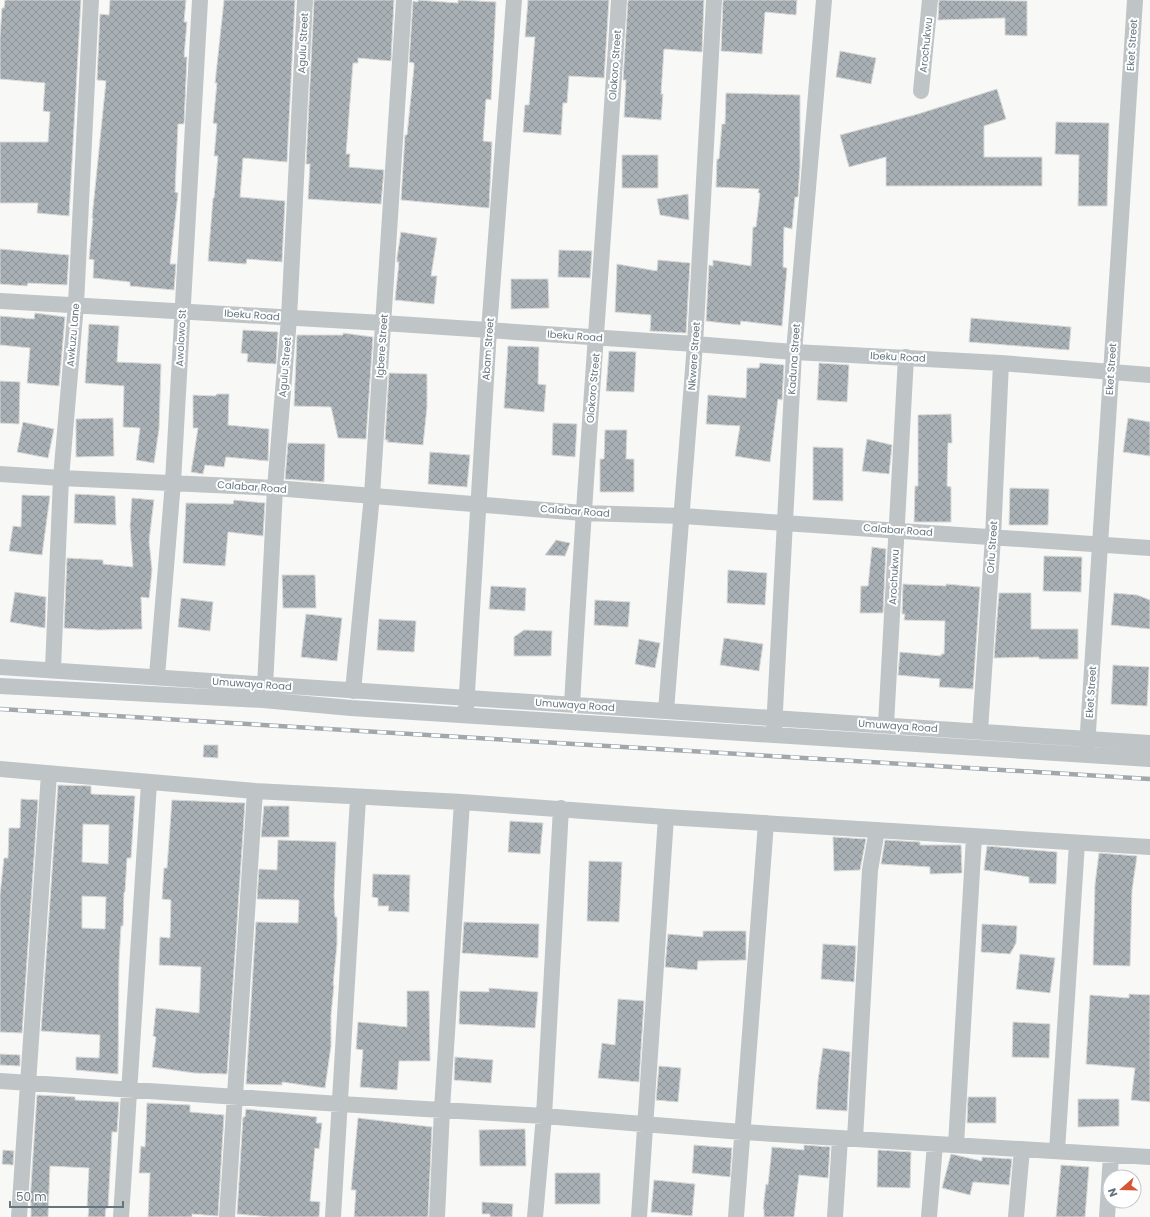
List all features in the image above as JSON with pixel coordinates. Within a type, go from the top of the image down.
[{"type":"street","name":"Awkuzu Lane","points":[[53,669],[61,478],[76,304],[90,0]]},
{"type":"street","name":"Awolowo St","points":[[157,676],[173,482],[200,0]]},
{"type":"street","name":"Agulu Street","points":[[265,686],[275,488],[289,318],[305,0]]},
{"type":"street","name":"Igbere Street","points":[[353,691],[372,495],[404,0]]},
{"type":"street","name":"Abam Street","points":[[466,715],[465,698],[489,330],[514,0]]},
{"type":"street","name":"Olokoro Street","points":[[572,705],[583,513],[597,337],[619,0]]},
{"type":"street","name":"Nkwere Street","points":[[666,711],[696,344],[714,0]]},
{"type":"street","name":"Kaduna Street","points":[[773,734],[794,352],[824,0]]},
{"type":"street","name":"Arochukwu","points":[[921,91],[930,0]]},
{"type":"street","name":"Eket Street","points":[[1087,754],[1135,0]]},
{"type":"street","name":"Ibeku Road","points":[[0,301],[76,304],[384,323],[794,352],[1001,363],[1150,375]]},
{"type":"street","name":"Arochukwu","points":[[886,725],[906,357]]},
{"type":"street","name":"Orlu Street","points":[[980,731],[993,537],[1001,363]]},
{"type":"street","name":"Calabar Road","points":[[0,474],[275,488],[583,513],[683,516],[1150,548]]},
{"type":"street","name":"Umuwaya Road","points":[[0,667],[53,669],[157,676],[265,686],[1150,743]]},
{"type":"street","name":"Umuwaya Road","points":[[0,686],[263,700],[466,715],[1150,759]]},
{"type":"street","points":[[0,769],[149,783],[358,798],[561,808],[666,817],[1150,847]]},
{"type":"street","points":[[19,1217],[49,774]]},
{"type":"street","points":[[121,1217],[149,783]]},
{"type":"street","points":[[227,1217],[255,791]]},
{"type":"street","points":[[333,1217],[358,798]]},
{"type":"street","points":[[437,1217],[442,1109],[462,802]]},
{"type":"street","points":[[535,1217],[544,1116],[561,808]]},
{"type":"street","points":[[639,1217],[666,817]]},
{"type":"street","points":[[736,1217],[766,823]]},
{"type":"street","points":[[835,1217],[848,1139],[870,870],[877,830]]},
{"type":"street","points":[[956,1145],[974,836]]},
{"type":"street","points":[[1057,1151],[1077,843]]},
{"type":"street","points":[[0,1081],[544,1116],[742,1132],[1150,1157]]},
{"type":"street","points":[[929,1217],[935,1144]]},
{"type":"street","points":[[1016,1217],[1022,1149]]},
{"type":"street","points":[[1107,1217],[1111,1155]]},
{"type":"building","points":[[5,0],[81,0],[69,216],[37,213],[38,203],[0,203],[0,142],[48,142],[50,112],[43,111],[45,83],[0,79],[0,37],[2,8],[4,8]]},
{"type":"building","points":[[110,0],[186,0],[184,22],[187,22],[184,57],[187,57],[184,124],[178,124],[175,192],[178,193],[170,264],[176,264],[174,290],[130,286],[130,282],[93,278],[94,260],[89,259],[106,81],[97,80],[100,14],[109,15]]},
{"type":"building","points":[[224,0],[295,0],[287,162],[243,158],[240,197],[285,201],[282,262],[247,259],[246,264],[208,261],[218,156],[214,156],[217,124],[213,123],[217,83],[215,83]]},
{"type":"building","points":[[314,0],[394,0],[391,61],[358,58],[358,63],[353,63],[346,154],[350,154],[349,167],[384,170],[381,204],[308,199],[310,164],[306,164]]},
{"type":"building","points":[[418,0],[458,3],[458,0],[496,2],[491,100],[486,99],[483,141],[492,142],[489,208],[401,200],[405,135],[407,135],[414,67],[414,63],[409,62],[413,1],[418,2]]},
{"type":"building","points":[[528,0],[609,0],[604,78],[569,76],[567,103],[563,103],[561,135],[523,132],[525,105],[529,105],[535,37],[525,37]]},
{"type":"building","points":[[628,0],[704,0],[702,52],[664,49],[661,120],[624,117],[626,80],[623,80]]},
{"type":"building","points":[[723,0],[797,0],[796,15],[765,12],[762,54],[721,51]]},
{"type":"building","points":[[939,0],[1027,1],[1027,36],[1005,35],[1005,18],[938,20]]},
{"type":"building","points":[[840,51],[876,58],[871,84],[836,77]]},
{"type":"building","points":[[997,89],[1006,119],[984,126],[984,157],[1042,157],[1042,186],[886,186],[886,157],[849,167],[840,135],[918,114]]},
{"type":"building","points":[[726,93],[800,95],[800,166],[798,197],[795,197],[792,229],[784,227],[783,267],[787,268],[782,326],[741,321],[740,325],[706,321],[709,265],[713,266],[713,260],[751,266],[753,227],[756,227],[760,193],[758,193],[759,189],[716,187],[717,159],[719,159],[722,124],[725,124]]},
{"type":"building","points":[[1056,122],[1109,123],[1107,206],[1078,206],[1079,155],[1055,154]]},
{"type":"building","points":[[622,155],[658,155],[658,188],[622,188]]},
{"type":"building","points":[[688,194],[689,220],[660,215],[657,199]]},
{"type":"building","points":[[401,232],[437,238],[431,276],[437,276],[434,304],[395,300],[399,262],[397,262],[397,257]]},
{"type":"building","points":[[0,249],[69,255],[67,285],[28,283],[27,286],[0,284]]},
{"type":"building","points":[[559,250],[592,251],[590,278],[558,277]]},
{"type":"building","points":[[658,260],[690,263],[686,333],[650,331],[651,315],[615,312],[617,264],[657,271]]},
{"type":"building","points":[[511,279],[548,279],[549,308],[511,309]]},
{"type":"building","points":[[35,313],[65,317],[59,386],[27,383],[30,348],[0,345],[0,316],[34,319]]},
{"type":"building","points":[[971,318],[1071,327],[1069,350],[969,342]]},
{"type":"building","points":[[89,324],[119,326],[117,362],[161,364],[159,429],[154,463],[136,460],[140,428],[123,427],[124,386],[85,383]]},
{"type":"building","points":[[243,330],[278,332],[276,364],[247,362],[248,354],[241,353]]},
{"type":"building","points":[[343,333],[373,337],[366,439],[338,438],[331,407],[294,406],[297,335],[343,335]]},
{"type":"building","points":[[508,346],[539,347],[538,384],[546,385],[544,412],[504,408]]},
{"type":"building","points":[[609,351],[636,352],[634,392],[606,391]]},
{"type":"building","points":[[760,363],[784,365],[782,400],[778,399],[770,462],[735,456],[740,426],[706,424],[708,395],[746,398],[747,368],[759,368]]},
{"type":"building","points":[[819,363],[849,365],[847,402],[817,400]]},
{"type":"building","points":[[389,373],[427,374],[427,407],[423,445],[387,442],[388,440],[385,440]]},
{"type":"building","points":[[0,381],[20,382],[19,424],[0,423]]},
{"type":"building","points":[[217,394],[229,394],[228,425],[269,429],[268,461],[226,457],[224,467],[205,465],[203,474],[191,472],[198,428],[193,428],[193,395],[215,396]]},
{"type":"building","points":[[951,414],[952,443],[948,443],[947,486],[951,487],[951,522],[914,522],[915,486],[918,486],[918,415]]},
{"type":"building","points":[[113,418],[114,456],[76,457],[76,419]]},
{"type":"building","points":[[1128,418],[1150,422],[1150,456],[1123,452]]},
{"type":"building","points":[[23,422],[54,429],[48,458],[17,452]]},
{"type":"building","points":[[553,423],[577,424],[575,457],[552,455]]},
{"type":"building","points":[[605,430],[627,430],[626,459],[634,459],[634,492],[600,492],[600,459],[604,459]]},
{"type":"building","points":[[867,439],[892,445],[889,474],[862,471]]},
{"type":"building","points":[[288,443],[325,444],[324,482],[285,479]]},
{"type":"building","points":[[813,447],[843,448],[843,501],[813,500]]},
{"type":"building","points":[[430,452],[470,455],[467,487],[428,484]]},
{"type":"building","points":[[1010,488],[1049,489],[1048,525],[1009,525]]},
{"type":"building","points":[[75,494],[115,496],[116,525],[74,523]]},
{"type":"building","points":[[22,495],[50,496],[42,555],[9,551],[13,526],[21,527]]},
{"type":"building","points":[[132,498],[154,500],[149,541],[152,570],[149,598],[141,597],[142,629],[98,630],[64,628],[67,558],[103,560],[103,564],[133,567],[130,526]]},
{"type":"building","points":[[234,500],[265,503],[263,536],[228,532],[225,566],[183,563],[186,503],[233,504]]},
{"type":"building","points":[[556,540],[570,543],[565,556],[545,555]]},
{"type":"building","points":[[872,547],[886,549],[883,613],[860,613],[861,586],[868,586]]},
{"type":"building","points":[[1044,556],[1082,557],[1081,592],[1043,591]]},
{"type":"building","points":[[728,570],[767,573],[765,605],[727,603]]},
{"type":"building","points":[[282,575],[315,575],[316,608],[283,608]]},
{"type":"building","points":[[903,584],[946,586],[946,584],[980,587],[973,689],[939,687],[940,679],[898,675],[900,652],[941,656],[941,654],[944,654],[945,621],[904,620],[905,614],[902,614]]},
{"type":"building","points":[[491,586],[526,588],[525,611],[489,609]]},
{"type":"building","points":[[15,592],[46,597],[45,628],[10,622]]},
{"type":"building","points":[[999,593],[1031,593],[1031,629],[1078,629],[1078,659],[1039,659],[1039,657],[994,658]]},
{"type":"building","points":[[1114,593],[1137,595],[1150,600],[1150,629],[1111,625]]},
{"type":"building","points":[[181,598],[213,602],[210,631],[178,627]]},
{"type":"building","points":[[595,600],[630,602],[628,627],[594,625]]},
{"type":"building","points":[[306,614],[342,618],[337,661],[301,657]]},
{"type":"building","points":[[379,619],[416,621],[414,652],[377,650]]},
{"type":"building","points":[[524,630],[552,631],[551,656],[514,656],[514,637]]},
{"type":"building","points":[[724,638],[763,644],[759,671],[720,665]]},
{"type":"building","points":[[639,639],[660,643],[655,668],[635,664]]},
{"type":"building","points":[[1113,665],[1149,667],[1147,706],[1111,704]]},
{"type":"building","points":[[204,745],[218,745],[218,758],[203,757]]},
{"type":"building","points":[[58,785],[91,786],[91,794],[135,796],[131,858],[127,858],[123,926],[121,926],[119,962],[118,1074],[76,1070],[76,1057],[99,1058],[100,1035],[41,1031]],"holes":[[[83,824],[109,825],[108,864],[82,862]],[[82,896],[106,897],[105,929],[82,928]]]},
{"type":"building","points":[[21,799],[38,800],[22,1033],[0,1032],[0,895],[4,858],[8,858],[9,828],[20,828]]},
{"type":"building","points":[[172,800],[245,803],[227,1074],[194,1073],[152,1067],[156,1037],[153,1036],[156,1008],[199,1013],[201,967],[159,965],[160,937],[170,938],[171,900],[162,899],[164,868],[167,868]]},
{"type":"building","points":[[264,806],[289,806],[289,837],[261,837]]},
{"type":"building","points":[[510,821],[543,823],[540,854],[508,852]]},
{"type":"building","points":[[833,837],[866,839],[860,870],[834,871]]},
{"type":"building","points":[[278,840],[336,842],[334,896],[335,917],[337,917],[337,944],[331,1015],[331,1046],[325,1088],[282,1082],[282,1085],[246,1084],[256,922],[298,923],[299,900],[257,899],[259,869],[277,870]]},
{"type":"building","points":[[885,840],[920,842],[920,845],[961,845],[962,873],[930,874],[930,867],[881,864]]},
{"type":"building","points":[[987,846],[1057,852],[1056,884],[1029,883],[1029,877],[984,870]]},
{"type":"building","points":[[1099,853],[1137,856],[1132,890],[1130,966],[1093,965],[1095,884]]},
{"type":"building","points":[[589,861],[622,862],[619,922],[587,921]]},
{"type":"building","points":[[373,874],[410,875],[409,912],[388,911],[389,906],[378,906],[378,898],[372,897]]},
{"type":"building","points":[[464,922],[539,924],[538,958],[462,953]]},
{"type":"building","points":[[982,924],[1017,926],[1016,943],[1010,954],[981,952]]},
{"type":"building","points":[[703,931],[746,931],[746,960],[698,961],[697,970],[665,967],[668,934],[703,937]]},
{"type":"building","points":[[823,944],[856,946],[854,982],[821,979]]},
{"type":"building","points":[[1020,954],[1055,958],[1050,993],[1016,989]]},
{"type":"building","points":[[489,988],[538,992],[535,1028],[459,1024],[460,991],[489,992]]},
{"type":"building","points":[[407,991],[429,991],[430,1061],[399,1061],[397,1090],[360,1087],[363,1050],[356,1049],[358,1022],[407,1027]]},
{"type":"building","points":[[1129,994],[1150,995],[1150,1102],[1131,1100],[1135,1068],[1086,1064],[1090,995],[1129,998]]},
{"type":"building","points":[[618,999],[644,1001],[639,1082],[598,1078],[602,1043],[615,1045]]},
{"type":"building","points":[[1013,1022],[1050,1024],[1049,1058],[1012,1057]]},
{"type":"building","points":[[823,1048],[850,1052],[847,1111],[816,1109],[818,1080]]},
{"type":"building","points":[[0,1054],[20,1055],[20,1066],[0,1065]]},
{"type":"building","points":[[455,1057],[493,1060],[491,1083],[454,1080]]},
{"type":"building","points":[[659,1066],[681,1068],[678,1102],[656,1100]]},
{"type":"building","points":[[37,1095],[75,1097],[75,1100],[119,1102],[117,1132],[112,1132],[108,1208],[106,1208],[105,1217],[88,1217],[89,1207],[87,1207],[89,1168],[50,1166],[48,1217],[31,1217],[30,1202]]},
{"type":"building","points":[[968,1097],[996,1097],[996,1123],[967,1123]]},
{"type":"building","points":[[1078,1099],[1119,1099],[1119,1126],[1078,1127]]},
{"type":"building","points":[[147,1103],[190,1105],[190,1112],[224,1115],[218,1216],[192,1214],[192,1217],[148,1217],[150,1173],[139,1173],[141,1146],[145,1147]]},
{"type":"building","points":[[246,1109],[317,1117],[316,1123],[322,1123],[319,1149],[315,1148],[310,1201],[320,1202],[319,1217],[270,1217],[237,1214],[243,1117],[245,1117]]},
{"type":"building","points":[[358,1118],[432,1127],[428,1217],[354,1217],[356,1190],[351,1190]]},
{"type":"building","points":[[525,1129],[526,1166],[480,1166],[479,1130]]},
{"type":"building","points":[[694,1145],[732,1148],[730,1177],[692,1173]]},
{"type":"building","points":[[804,1145],[830,1147],[828,1178],[799,1175],[794,1217],[764,1217],[763,1209],[766,1184],[768,1185],[772,1147],[804,1150]]},
{"type":"building","points":[[3,1150],[14,1151],[13,1165],[2,1164]]},
{"type":"building","points":[[878,1150],[911,1152],[910,1188],[877,1187]]},
{"type":"building","points":[[951,1154],[982,1161],[982,1157],[1012,1159],[1009,1185],[973,1182],[970,1195],[942,1188]]},
{"type":"building","points":[[1061,1165],[1089,1167],[1085,1217],[1056,1217]]},
{"type":"building","points":[[555,1173],[600,1173],[600,1204],[555,1204]]},
{"type":"building","points":[[654,1180],[695,1184],[692,1216],[651,1212]]},
{"type":"building","points":[[482,1202],[513,1204],[512,1217],[490,1217],[490,1214],[482,1214]]},
{"type":"railway","points":[[0,709],[1150,779]]}]
